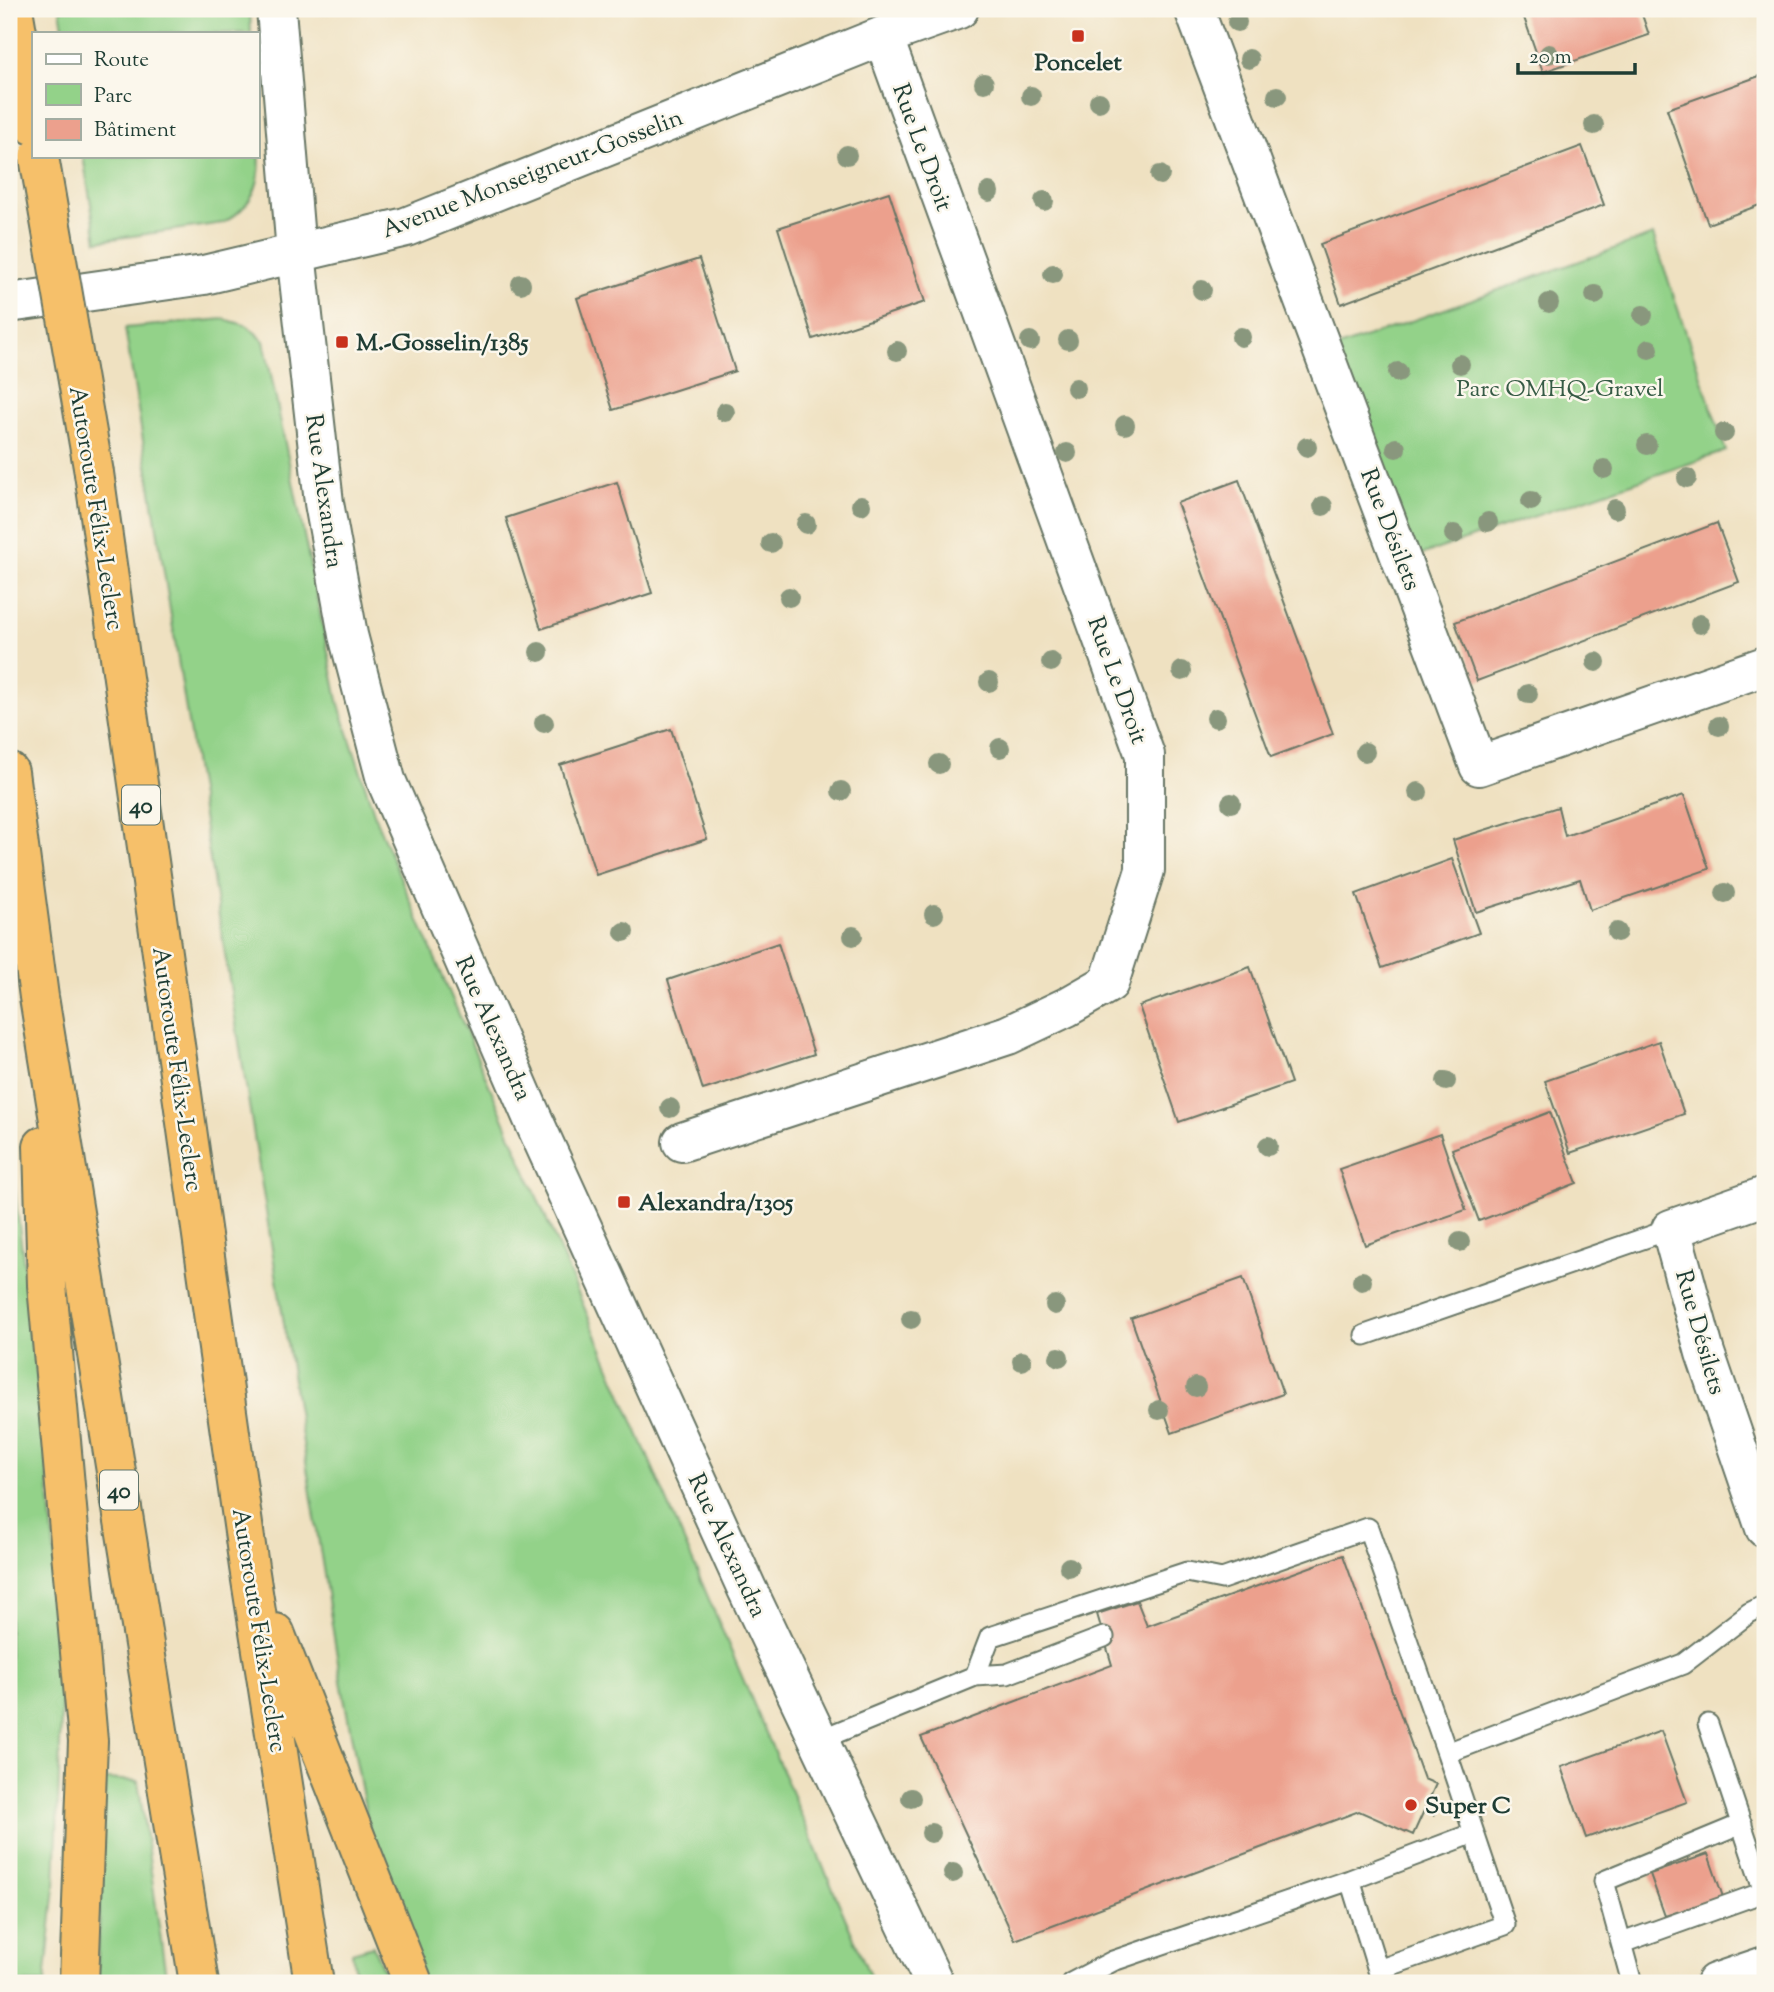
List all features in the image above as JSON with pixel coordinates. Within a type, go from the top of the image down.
[{"type":"highway","name":"Autoroute Félix-Leclerc","points":[[13,9],[32,117]]},
{"type":"highway","name":"Autoroute Félix-Leclerc","points":[[39,158],[93,473],[249,1567],[314,1983]]},
{"type":"highway","name":"40","points":[[9,772],[39,997],[199,1983]]},
{"type":"highway","points":[[39,997],[47,1285],[88,1741],[79,1983]]},
{"type":"highway","points":[[249,1567],[413,1983]]},
{"type":"street","name":"Rue Alexandra","points":[[276,9],[296,253],[324,503],[348,635],[386,780],[532,1117],[934,1983]]},
{"type":"street","name":"Avenue Monseigneur-Gosselin","points":[[9,303],[204,275],[405,227],[883,36],[959,9]]},
{"type":"street","name":"Rue Désilets","points":[[1194,9],[1479,766],[1765,666]]},
{"type":"street","name":"Rue Le Droit","points":[[682,1142],[1007,1035],[1109,983],[1145,870],[1145,755],[883,36]]},
{"type":"street","points":[[1671,1229],[1765,1196]]},
{"type":"street","name":"Rue Désilets","points":[[1671,1229],[1705,1353],[1765,1528]]},
{"type":"street","points":[[1715,1983],[1765,1966]]},
{"type":"lane","points":[[1365,1335],[1671,1229]]},
{"type":"lane","points":[[975,1676],[990,1637],[1187,1572],[1222,1579],[1368,1528],[1505,1926],[1380,1977],[1350,1880]]},
{"type":"lane","points":[[1447,1753],[1683,1664],[1765,1605]]},
{"type":"lane","points":[[819,1740],[975,1676],[1007,1674],[1104,1637]]},
{"type":"lane","points":[[1622,1943],[1765,1894],[1758,1846],[1742,1824],[1708,1724]]},
{"type":"lane","points":[[1632,1983],[1604,1881],[1742,1824]]},
{"type":"lane","points":[[1071,1983],[1113,1961],[1350,1880],[1474,1833]]},
{"type":"green space","points":[[60,9],[250,9],[251,32],[64,32]]},
{"type":"green space","points":[[259,149],[260,164],[255,190],[238,213],[223,223],[97,241],[83,158],[259,158]]},
{"type":"green space","name":"Parc OMHQ-Gravel","points":[[1653,235],[1726,451],[1403,561],[1324,352]]},
{"type":"green space","points":[[224,319],[248,326],[264,341],[339,705],[378,825],[873,1983],[424,1983],[375,1861],[341,1681],[125,328]]},
{"type":"green space","points":[[9,1143],[45,1440],[63,1658],[55,1887],[45,1983],[9,1983]]},
{"type":"green space","points":[[105,1779],[138,1781],[167,1983],[97,1983]]},
{"type":"green space","points":[[373,1946],[389,1983],[356,1983],[352,1952]]},
{"type":"building","points":[[1521,9],[1640,9],[1649,35],[1543,72]]},
{"type":"building","points":[[1765,74],[1765,203],[1708,224],[1667,109]]},
{"type":"building","points":[[1582,146],[1604,205],[1341,304],[1320,244]]},
{"type":"building","points":[[889,192],[925,302],[813,339],[778,228]]},
{"type":"building","points":[[699,259],[735,371],[613,410],[577,298]]},
{"type":"building","points":[[1239,480],[1333,734],[1271,757],[1177,503]]},
{"type":"building","points":[[617,482],[652,593],[541,629],[506,518]]},
{"type":"building","points":[[1717,523],[1739,582],[1477,681],[1455,622]]},
{"type":"building","points":[[671,729],[707,839],[596,875],[560,765]]},
{"type":"building","points":[[1684,795],[1709,869],[1590,910],[1580,879],[1476,912],[1453,840],[1558,807],[1565,836]]},
{"type":"building","points":[[1452,859],[1479,933],[1382,968],[1356,894]]},
{"type":"building","points":[[778,943],[814,1054],[703,1090],[668,980]]},
{"type":"building","points":[[1250,967],[1291,1083],[1179,1122],[1139,1006]]},
{"type":"building","points":[[1659,1041],[1684,1114],[1570,1153],[1545,1081]]},
{"type":"building","points":[[1550,1112],[1577,1183],[1479,1221],[1452,1149]]},
{"type":"building","points":[[1440,1134],[1466,1210],[1365,1245],[1339,1169]]},
{"type":"building","points":[[1243,1278],[1283,1394],[1172,1433],[1131,1318]]},
{"type":"building","points":[[1343,1555],[1424,1779],[1436,1784],[1413,1835],[1359,1811],[1015,1940],[921,1737],[1112,1665],[1097,1614],[1137,1601],[1147,1626]]},
{"type":"building","points":[[1661,1731],[1687,1802],[1586,1838],[1561,1767]]},
{"type":"building","points":[[1708,1854],[1723,1897],[1665,1916],[1650,1874]]},
{"type":"place","name":"Poncelet","points":[[1078,36]]},
{"type":"place","name":"M.-Gosselin/1385","points":[[342,342]]},
{"type":"place","name":"Alexandra/1305","points":[[624,1202]]},
{"type":"place","name":"Super C","points":[[1411,1805]]}]
